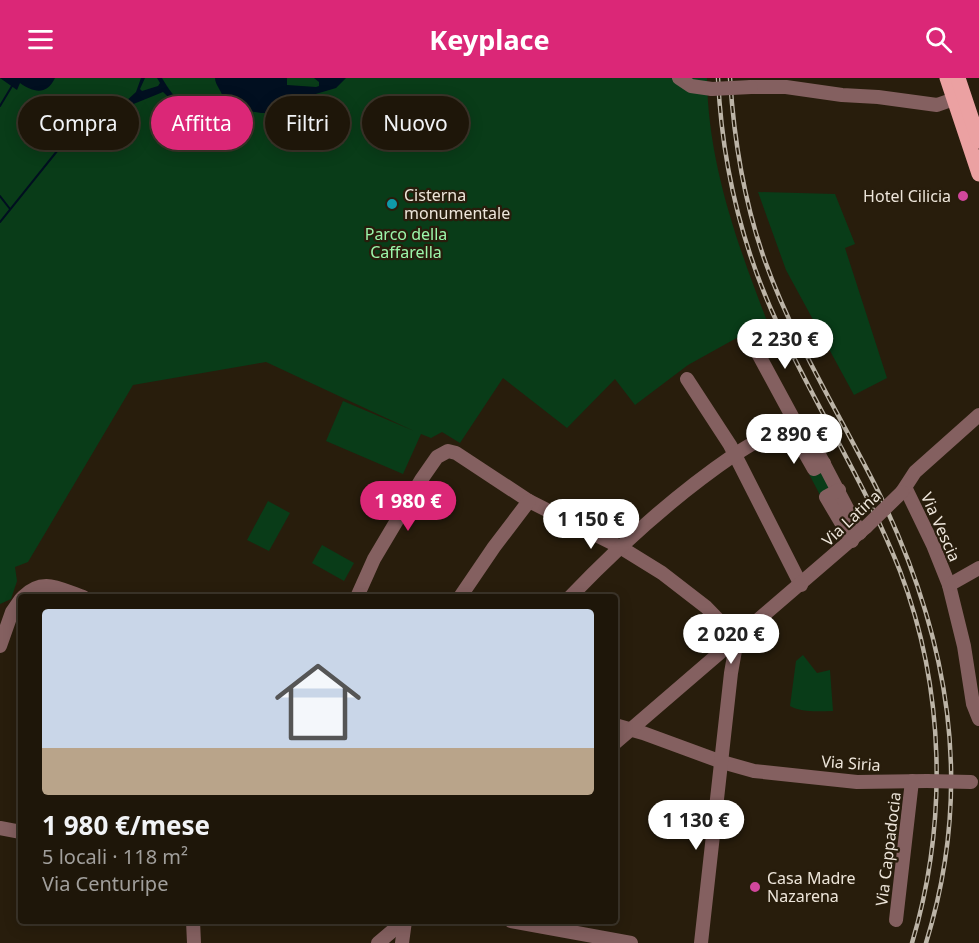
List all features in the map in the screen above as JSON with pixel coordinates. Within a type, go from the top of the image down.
[{"type":"main road","points":[[947,78],[979,174]]},
{"type":"main road","points":[[958,78],[979,141]]},
{"type":"street","points":[[679,78],[691,86],[712,89],[786,87],[937,105],[954,99]]},
{"type":"street","points":[[748,334],[794,420],[793,432],[814,469],[824,463],[838,490],[826,497],[859,534]]},
{"type":"street","points":[[687,379],[735,455],[801,585]]},
{"type":"street","name":"Via Latina","points":[[704,667],[859,534],[904,491],[915,471],[979,415]]},
{"type":"street","points":[[573,594],[620,547],[667,506],[735,455],[794,420]]},
{"type":"street","points":[[358,594],[374,559],[410,498],[436,457],[445,451],[456,453],[529,501],[620,547],[682,587],[714,614],[737,639],[731,673],[701,943]]},
{"type":"street","name":"Via Vescia","points":[[904,491],[933,545],[949,585],[964,646],[973,705],[979,719]]},
{"type":"street","points":[[462,594],[529,501]]},
{"type":"street","points":[[949,585],[979,568]]},
{"type":"street","points":[[26,594],[42,585],[73,594]]},
{"type":"street","points":[[0,646],[14,604]]},
{"type":"street","points":[[618,741],[704,667],[713,666],[731,673]]},
{"type":"street","name":"Via Siria","points":[[618,726],[754,771],[866,782],[975,782]]},
{"type":"street","name":"Via Cappadocia","points":[[896,920],[912,781]]},
{"type":"street","points":[[0,828],[18,831]]},
{"type":"street","points":[[193,924],[194,943]]},
{"type":"street","points":[[378,943],[401,924]]},
{"type":"street","points":[[402,943],[405,924]]},
{"type":"street","points":[[522,924],[580,939],[631,943]]},
{"type":"green space","name":"Parco della Caffarella","points":[[0,78],[707,78],[713,141],[726,202],[767,321],[688,365],[635,405],[615,379],[567,428],[503,378],[460,443],[442,432],[431,438],[421,434],[403,474],[326,441],[343,401],[414,431],[266,362],[133,385],[28,562],[15,567],[17,581],[11,599],[0,604]]},
{"type":"green space","points":[[758,192],[835,194],[855,244],[845,248],[887,378],[854,395],[786,270]]},
{"type":"green space","points":[[823,467],[834,490],[821,497],[809,474]]},
{"type":"green space","points":[[268,501],[290,513],[269,551],[247,540]]},
{"type":"green space","points":[[322,545],[354,563],[344,581],[312,563]]},
{"type":"green space","points":[[803,655],[817,673],[830,670],[833,711],[805,711],[790,706],[796,661]]},
{"type":"water","points":[[0,78],[55,78],[52,84],[40,91],[30,89],[20,83],[17,90]]},
{"type":"water","points":[[141,78],[145,78],[140,89],[142,91],[158,86],[160,83],[157,78],[162,78],[174,96],[167,96],[163,92],[139,102],[139,96],[132,96],[136,92]]},
{"type":"water","points":[[215,78],[287,78],[287,85],[316,87],[319,86],[319,82],[314,78],[346,78],[336,88],[309,96],[265,96],[265,113],[253,112],[253,96],[223,96]]},
{"type":"waterway","points":[[0,106],[12,86]]},
{"type":"waterway","points":[[0,222],[58,150]]},
{"type":"waterway","points":[[0,196],[10,209]]},
{"type":"railway","points":[[718,78],[729,175],[755,268],[780,329],[887,540],[915,616],[926,662],[933,709],[936,803],[932,850],[924,897],[912,943]]},
{"type":"railway","points":[[730,78],[741,171],[751,216],[765,261],[803,349],[878,491],[902,546],[922,601],[937,657],[947,712],[951,769],[949,826],[941,884],[926,943]]},
{"type":"place","name":"Hotel Cilicia","points":[[963,196]]},
{"type":"place","name":"Cisterna monumentale","points":[[392,204]]},
{"type":"place","name":"Casa Madre Nazarena","points":[[755,887]]}]
